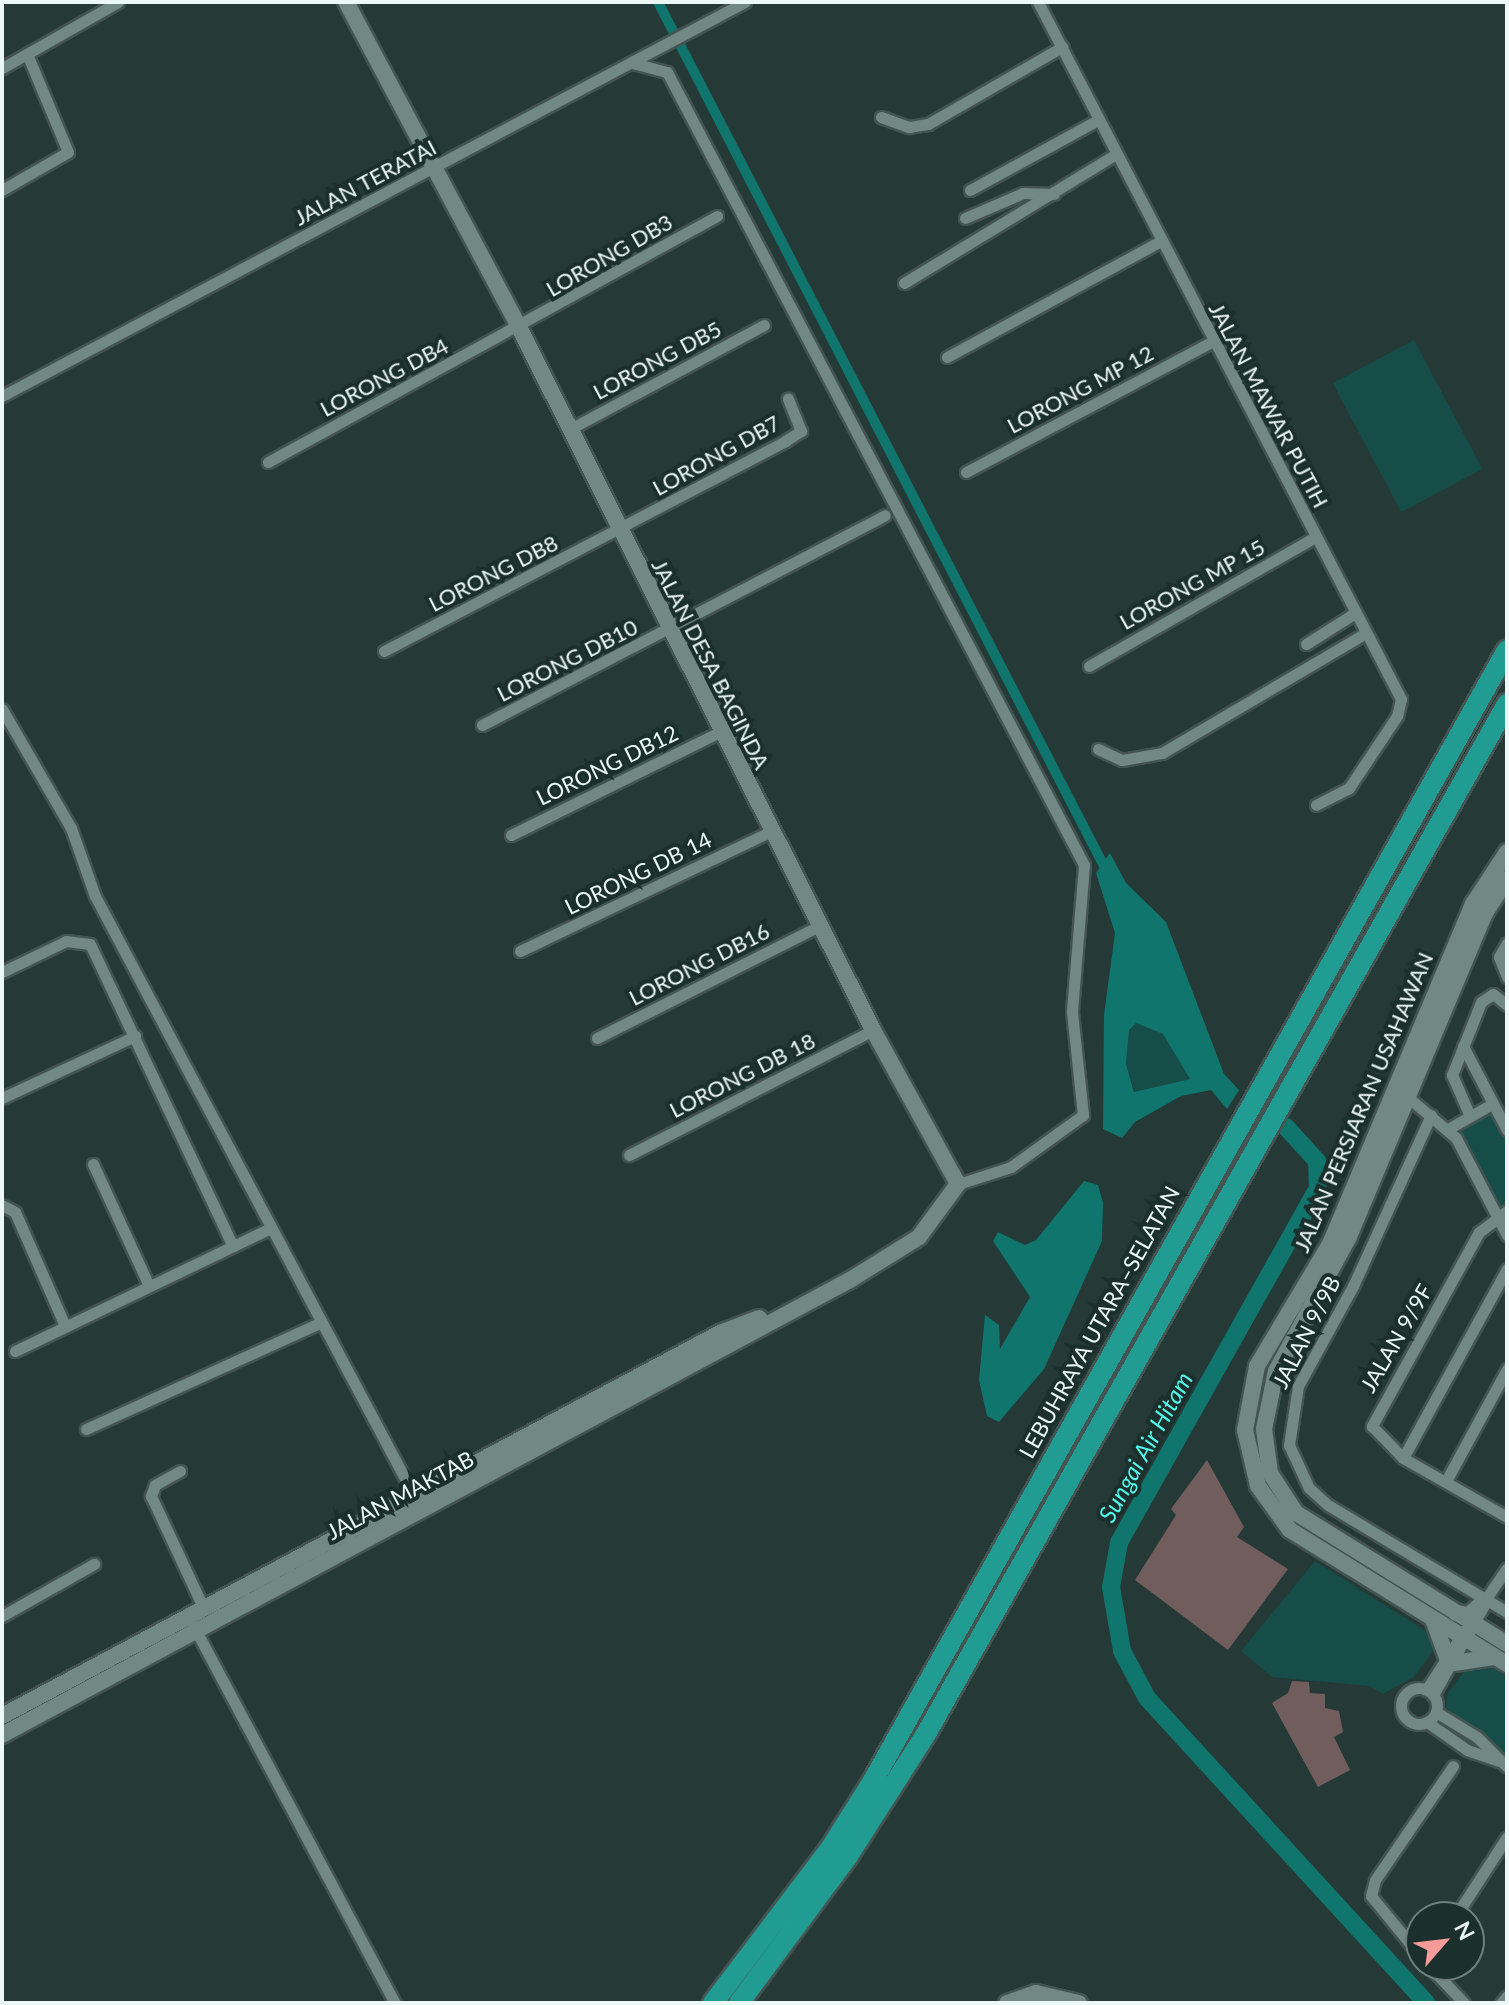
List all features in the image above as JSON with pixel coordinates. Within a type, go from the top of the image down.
[{"type":"highway","name":"LEBUHRAYA UTARA–SELATAN","points":[[713,2003],[830,1849],[874,1779],[1239,1118],[1507,650]]},
{"type":"highway","points":[[739,2003],[919,1746],[1275,1105],[1507,704]]},
{"type":"street","points":[[2,68],[118,2]]},
{"type":"street","name":"JALAN DESA BAGINDA","points":[[346,2],[519,327],[669,631],[873,1030],[958,1179]]},
{"type":"street","name":"JALAN TERATAI","points":[[2,396],[745,2]]},
{"type":"street","name":"JALAN MAWAR PUTIH","points":[[1038,2],[1399,693],[1400,710],[1349,788],[1316,805]]},
{"type":"street","points":[[881,117],[909,127],[928,124],[1062,47]]},
{"type":"street","points":[[2,190],[68,152],[27,54]]},
{"type":"street","points":[[633,63],[667,72],[1084,865],[1072,1012],[1083,1115],[1011,1167],[958,1179]]},
{"type":"street","points":[[970,190],[1098,120]]},
{"type":"street","points":[[904,283],[1116,154]]},
{"type":"street","points":[[965,218],[1023,193],[1054,194]]},
{"type":"street","name":"LORONG DB3","points":[[519,327],[717,216]]},
{"type":"street","points":[[947,357],[1161,241]]},
{"type":"street","name":"LORONG DB5","points":[[570,429],[764,325]]},
{"type":"street","name":"LORONG DB4","points":[[268,462],[519,327]]},
{"type":"street","name":"LORONG MP 12","points":[[966,472],[1213,341]]},
{"type":"street","name":"LORONG DB7","points":[[620,531],[801,431],[788,398]]},
{"type":"street","name":"LORONG DB10","points":[[482,725],[669,631],[885,515]]},
{"type":"street","name":"LORONG DB8","points":[[384,651],[620,531]]},
{"type":"street","name":"LORONG MP 15","points":[[1089,666],[1315,537]]},
{"type":"street","points":[[1306,644],[1355,613]]},
{"type":"street","points":[[1098,749],[1122,760],[1162,753],[1366,633]]},
{"type":"street","points":[[2,709],[71,828],[89,882],[269,1229],[418,1503]]},
{"type":"street","name":"LORONG DB12","points":[[511,835],[721,731]]},
{"type":"street","name":"LORONG DB 14","points":[[520,951],[772,831]]},
{"type":"street","name":"JALAN PERSIARAN USAHAWAN","points":[[1507,852],[1473,904],[1331,1242],[1257,1366],[1245,1430],[1248,1463],[1284,1525],[1431,1617],[1507,1644]]},
{"type":"street","name":"JALAN PERSIARAN USAHAWAN","points":[[1501,1661],[1454,1613],[1296,1513],[1270,1473],[1265,1451],[1267,1399],[1276,1371],[1349,1237],[1410,1099],[1485,913],[1507,879]]},
{"type":"street","name":"LORONG DB16","points":[[597,1038],[821,925]]},
{"type":"street","points":[[2,972],[82,940],[96,953],[233,1246]]},
{"type":"street","points":[[1507,943],[1499,957],[1507,977]]},
{"type":"street","points":[[1470,1116],[1452,1079],[1463,1046],[1481,1002],[1493,994],[1507,1005]]},
{"type":"street","name":"LORONG DB 18","points":[[629,1155],[873,1030]]},
{"type":"street","points":[[2,1098],[135,1036]]},
{"type":"street","points":[[1463,1046],[1507,1130]]},
{"type":"street","points":[[1395,1086],[1448,1129],[1502,1214],[1507,1235]]},
{"type":"street","points":[[1448,1129],[1492,1104]]},
{"type":"street","name":"JALAN 9/9B","points":[[1431,1115],[1353,1286],[1298,1386],[1289,1445],[1309,1488],[1328,1505],[1490,1605]]},
{"type":"street","points":[[93,1164],[149,1286]]},
{"type":"street","name":"JALAN MAKTAB","points":[[2,1716],[192,1623],[821,1295],[919,1237],[958,1179]]},
{"type":"street","points":[[2,1205],[15,1212],[65,1326]]},
{"type":"street","name":"JALAN 9/9F","points":[[1502,1214],[1479,1232],[1373,1419],[1380,1441],[1403,1458],[1507,1517]]},
{"type":"street","points":[[15,1351],[269,1229]]},
{"type":"street","points":[[1403,1458],[1507,1269]]},
{"type":"street","points":[[86,1429],[320,1323]]},
{"type":"street","points":[[1446,1481],[1507,1369]]},
{"type":"street","points":[[180,1471],[155,1485],[151,1496],[204,1609]]},
{"type":"street","name":"JALAN MAKTAB","points":[[2,1735],[192,1623],[204,1609],[418,1503]]},
{"type":"street","points":[[2,1616],[94,1564]]},
{"type":"street","points":[[1473,1632],[1483,1623],[1507,1568]]},
{"type":"street","points":[[1454,1613],[1469,1615],[1490,1605]]},
{"type":"street","points":[[1432,1717],[1429,1692],[1490,1605]]},
{"type":"street","points":[[1431,1617],[1451,1660]]},
{"type":"street","points":[[192,1623],[395,2003]]},
{"type":"street","points":[[1451,1660],[1501,1661]]},
{"type":"street","points":[[1429,1692],[1411,1690],[1401,1706],[1409,1721],[1432,1717],[1477,1737],[1505,1765]]},
{"type":"street","points":[[1405,1937],[1371,1896],[1375,1880],[1453,1766]]},
{"type":"street","points":[[1465,1901],[1507,1837]]},
{"type":"street","points":[[1443,1981],[1464,2003]]},
{"type":"street","points":[[1007,2003],[1036,1993],[1079,2003]]},
{"type":"street","points":[[1501,2003],[1507,1996]]},
{"type":"shaded area","points":[[1414,340],[1483,469],[1401,512],[1333,383]]},
{"type":"shaded area","points":[[1110,853],[1126,883],[1166,922],[1224,1074],[1239,1090],[1227,1109],[1211,1090],[1181,1096],[1135,1122],[1122,1138],[1103,1129],[1104,1015],[1115,933],[1096,873]],"holes":[[[1136,1023],[1163,1034],[1190,1079],[1134,1092],[1126,1064],[1129,1030]]]},
{"type":"shaded area","points":[[1136,1023],[1163,1034],[1190,1079],[1135,1092],[1126,1065],[1129,1030]]},
{"type":"shaded area","points":[[1492,1104],[1507,1130],[1507,1211],[1497,1217],[1448,1129]]},
{"type":"shaded area","points":[[1084,1181],[1098,1185],[1103,1203],[1102,1241],[1044,1369],[999,1422],[987,1416],[979,1380],[985,1315],[999,1325],[1000,1349],[1030,1297],[993,1241],[998,1232],[1025,1245],[1036,1240]]},
{"type":"shaded area","points":[[1315,1561],[1426,1631],[1435,1648],[1414,1677],[1383,1694],[1369,1686],[1272,1677],[1241,1651]]},
{"type":"shaded area","points":[[1488,1665],[1507,1677],[1507,1755],[1446,1708],[1447,1694],[1467,1668]]},
{"type":"building","points":[[1207,1460],[1244,1527],[1237,1537],[1288,1569],[1228,1650],[1135,1580],[1176,1515],[1171,1509]]},
{"type":"building","points":[[1292,1681],[1309,1682],[1310,1693],[1325,1694],[1325,1708],[1339,1711],[1343,1732],[1334,1737],[1350,1770],[1318,1787],[1272,1703],[1288,1693]]},
{"type":"waterway","points":[[658,2],[1108,874]]},
{"type":"waterway","name":"Sungai Air Hitam","points":[[1286,1127],[1317,1161],[1318,1188],[1119,1543],[1111,1587],[1122,1651],[1147,1698],[1426,2003]]}]
